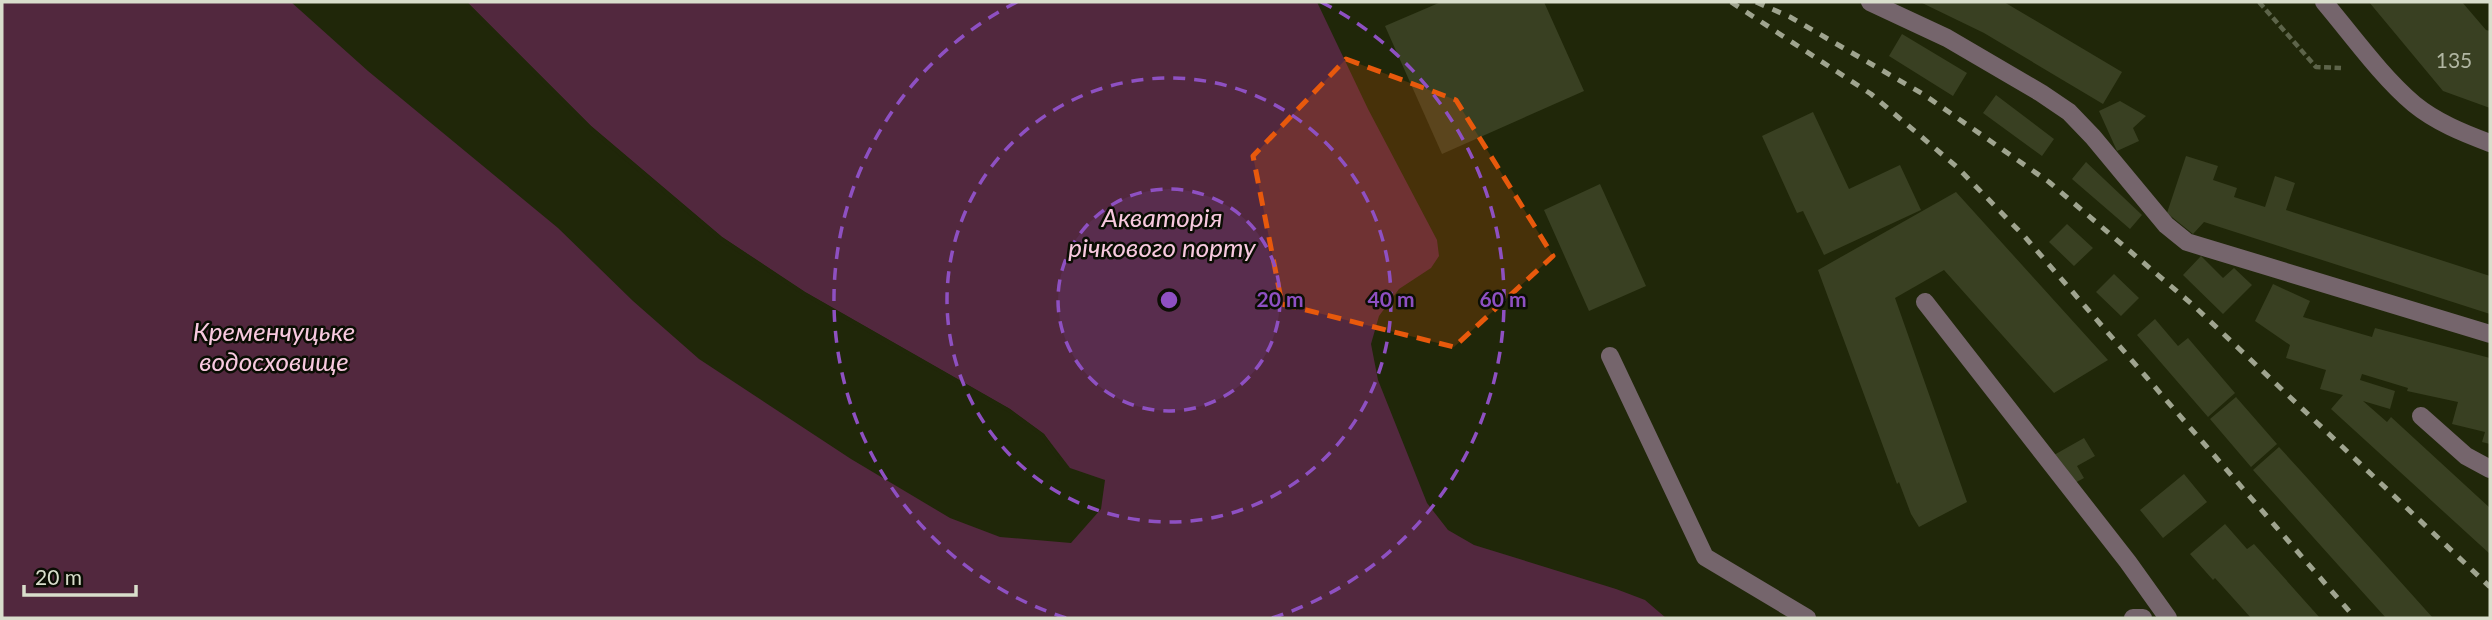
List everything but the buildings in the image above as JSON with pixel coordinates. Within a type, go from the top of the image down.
[{"type":"lane","points":[[1870,2],[1947,38],[2069,112],[2166,225],[2187,242],[2490,334]]},
{"type":"lane","points":[[2324,2],[2415,105],[2450,127],[2490,143]]},
{"type":"lane","points":[[1925,302],[2128,562],[2168,618]]},
{"type":"lane","points":[[1611,356],[1705,558],[1807,618]]},
{"type":"lane","points":[[2421,416],[2466,456],[2490,469]]},
{"type":"lane","points":[[2133,618],[2143,618]]},
{"type":"path","points":[[2259,2],[2315,67],[2361,68],[2373,60]]},
{"type":"highlighted area","points":[[1346,59],[1456,100],[1553,256],[1454,347],[1282,304],[1253,156]]},
{"type":"water","name":"Кременчуцьке водосховище","points":[[2,2],[291,2],[368,71],[558,228],[633,301],[699,359],[851,459],[950,518],[1000,537],[1071,543],[1101,509],[1105,480],[1070,468],[1044,434],[1010,409],[805,292],[722,237],[591,126],[467,2],[1317,2],[1368,109],[1437,240],[1439,256],[1431,268],[1399,289],[1379,316],[1371,344],[1378,380],[1427,503],[1448,530],[1474,545],[1645,600],[1666,618],[2,618]]},
{"type":"pier","points":[[463,2],[467,2],[591,126],[722,237],[805,292],[1010,409],[1044,434],[1059,456],[1060,462],[1042,437],[1008,412],[803,295],[719,240],[588,129]]},
{"type":"railway","points":[[1731,2],[1871,94],[1957,167],[2025,237],[2355,618]]},
{"type":"railway","points":[[1756,2],[1790,17],[1923,94],[2049,182],[2193,305],[2490,587]]},
{"type":"water label","name":"Акваторія річкового порту","points":[[1162,233]]}]
